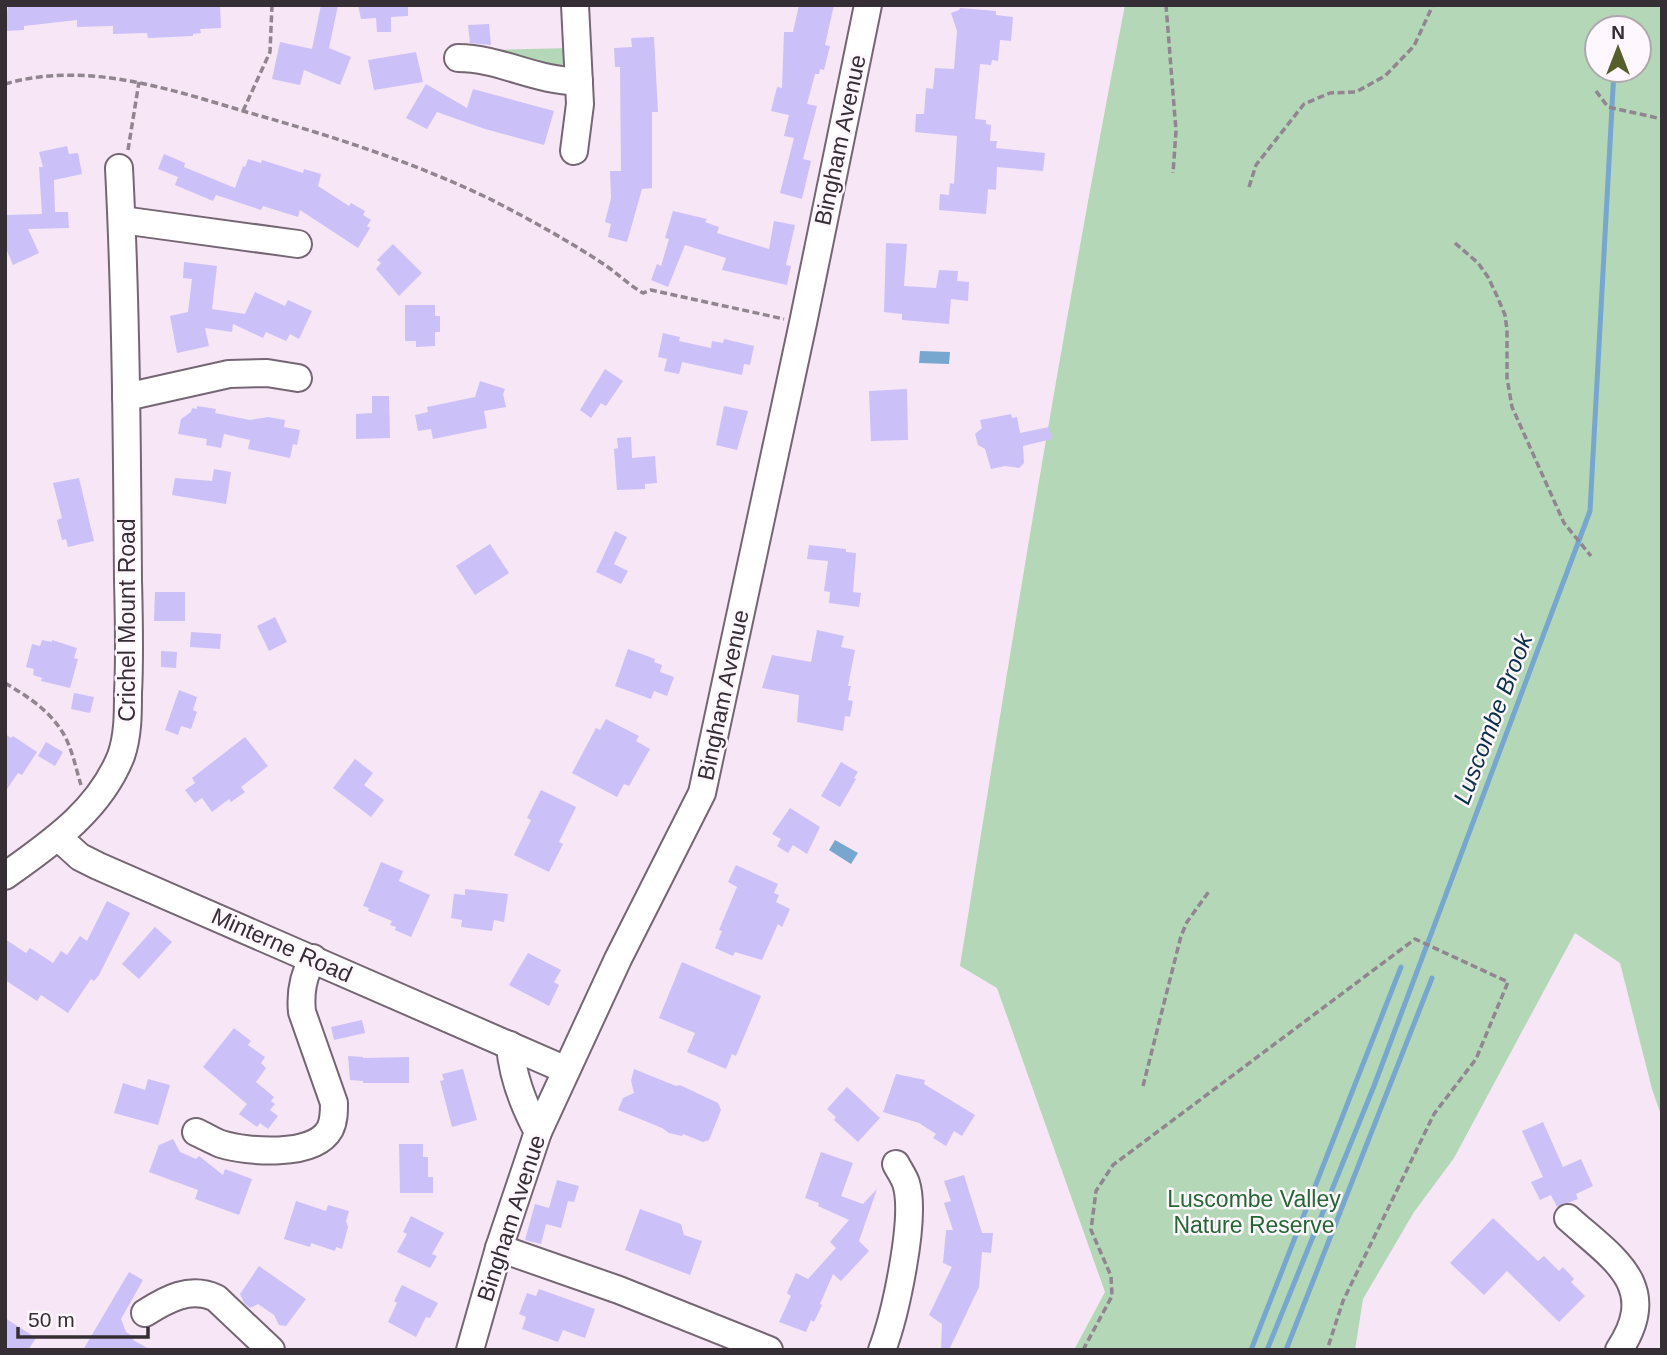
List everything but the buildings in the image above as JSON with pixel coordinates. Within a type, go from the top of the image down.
[{"type":"street","points":[[574,152],[580,104],[575,5]]},
{"type":"street","name":"Bingham Avenue","points":[[470,1350],[499,1248],[538,1132],[618,959],[702,793],[868,5]]},
{"type":"street","points":[[458,58],[479,58],[564,82],[579,81]]},
{"type":"street","name":"Crichel Mount Road","points":[[5,876],[60,838],[89,807],[110,781],[121,755],[127,725],[129,658],[123,162]]},
{"type":"street","points":[[122,220],[298,244]]},
{"type":"street","points":[[126,397],[229,374],[267,373],[298,379]]},
{"type":"street","name":"Minterne Road","points":[[60,838],[80,857],[98,866],[566,1070]]},
{"type":"street","points":[[196,1132],[246,1150],[274,1151],[296,1149],[316,1142],[329,1132],[334,1118],[334,1103],[301,1000],[304,978],[313,958]]},
{"type":"street","points":[[510,1045],[511,1062],[538,1132]]},
{"type":"street","points":[[882,1350],[895,1306],[906,1240],[906,1184],[896,1164]]},
{"type":"street","points":[[1568,1218],[1621,1266],[1634,1287],[1636,1312],[1622,1345]]},
{"type":"street","points":[[499,1248],[619,1290],[769,1350]]},
{"type":"street","points":[[145,1313],[165,1300],[182,1294],[206,1293],[216,1297],[271,1350]]},
{"type":"path","points":[[243,111],[270,52],[272,5]]},
{"type":"path","points":[[1166,5],[1176,131],[1173,173]]},
{"type":"path","points":[[1249,187],[1256,165],[1304,104],[1330,93],[1356,92],[1385,76],[1414,46],[1433,5]]},
{"type":"path","points":[[5,84],[25,78],[72,75],[139,82],[321,133],[437,175],[536,224],[607,266],[643,293],[651,290],[803,323]]},
{"type":"path","points":[[123,162],[139,82]]},
{"type":"path","points":[[1596,91],[1608,107],[1662,120]]},
{"type":"path","points":[[1455,243],[1468,252],[1488,277],[1505,315],[1507,378],[1512,407],[1556,507],[1591,556]]},
{"type":"path","points":[[5,682],[47,712],[64,734],[89,807]]},
{"type":"path","points":[[1143,1086],[1181,936],[1210,890]]},
{"type":"path","points":[[1083,1350],[1112,1296],[1111,1276],[1091,1230],[1096,1191],[1113,1165],[1415,939],[1508,982],[1476,1059],[1427,1126],[1343,1301],[1327,1350]]},
{"type":"green space","name":"Luscombe Valley Nature Reserve","points":[[1125,5],[1662,5],[1662,1118],[1620,963],[1575,933],[1454,1158],[1414,1212],[1363,1299],[1355,1350],[1074,1350],[1105,1292],[997,988],[960,966],[1080,245]]},
{"type":"green space","points":[[570,48],[566,62],[559,67],[490,50]]},
{"type":"water","points":[[920,351],[950,352],[949,364],[919,363]]},
{"type":"water","points":[[835,840],[858,853],[851,864],[829,850]]},
{"type":"waterway","name":"Luscombe Brook","points":[[1267,1350],[1374,1086],[1590,511],[1613,84]]},
{"type":"waterway","points":[[1251,1350],[1401,967]]},
{"type":"waterway","points":[[1286,1350],[1432,978]]}]
